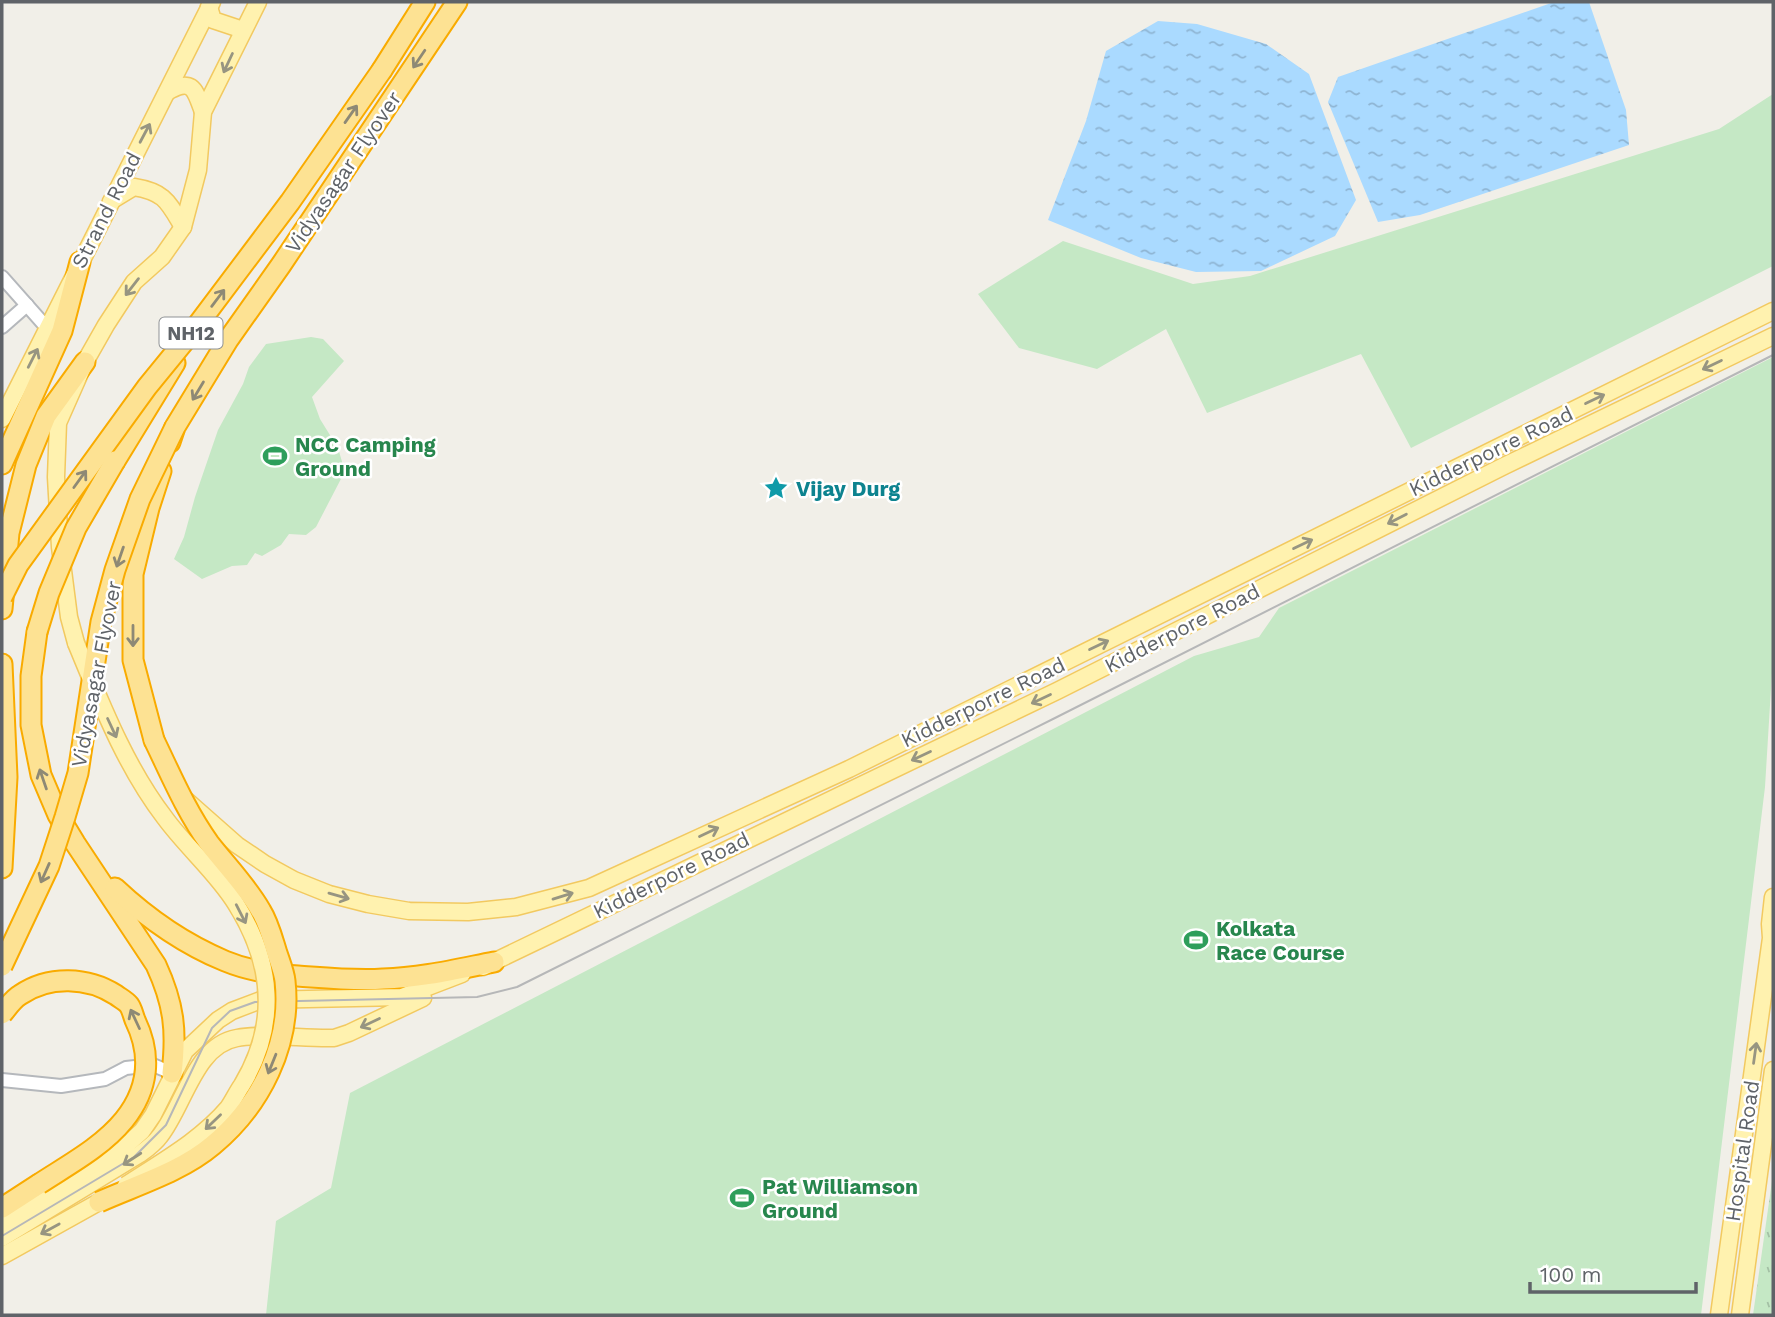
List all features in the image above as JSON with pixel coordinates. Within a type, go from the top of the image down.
[{"type":"highway","name":"Vidyasagar Flyover","points":[[2,597],[18,565],[147,387],[290,202],[382,70],[425,2]]},
{"type":"highway","name":"Vidyasagar Flyover","points":[[2,966],[49,866],[65,817],[78,773],[101,622],[140,499],[176,427],[228,340],[457,2]]},
{"type":"highway","points":[[2,464],[62,331],[80,262]]},
{"type":"highway","points":[[172,1073],[176,1041],[173,1013],[166,987],[156,965],[58,815],[41,775],[31,725],[31,676],[37,632],[49,593],[76,527],[196,327]]},
{"type":"highway","points":[[2,608],[9,533],[26,465],[46,416],[85,362]]},
{"type":"highway","points":[[99,1202],[185,1164],[212,1146],[238,1122],[254,1101],[273,1066],[285,1003],[285,979],[262,911],[209,842],[180,794],[154,740],[132,660],[133,574],[149,508],[176,427]]},
{"type":"highway","points":[[2,664],[6,778],[2,868]]},
{"type":"highway","points":[[86,861],[153,921],[227,962],[264,973],[334,979],[384,979],[428,975],[494,962]]},
{"type":"highway","points":[[2,1014],[18,995],[42,984],[70,980],[101,986],[128,1004],[142,1034],[148,1066],[139,1096],[125,1119],[105,1139],[2,1208]]},
{"type":"main road","points":[[2,1256],[99,1202],[198,1136],[228,1107],[259,1052],[266,1016],[267,986],[258,948],[236,904],[164,818],[138,777],[113,731],[76,643],[69,617],[60,547],[56,477],[58,423],[85,362],[134,282],[162,257],[184,227],[198,170],[203,112],[258,2]]},
{"type":"main road","points":[[210,5],[213,20],[243,30]]},
{"type":"main road","name":"Strand Road","points":[[2,419],[210,5]]},
{"type":"main road","points":[[167,92],[178,85],[190,86],[194,89],[203,112]]},
{"type":"main road","points":[[109,202],[134,187],[154,190],[168,202],[184,227]]},
{"type":"main road","name":"Kidderporre Road","points":[[180,794],[237,845],[295,880],[329,894],[368,904],[409,911],[468,912],[516,907],[589,888],[849,769],[1773,311]]},
{"type":"main road","name":"Kidderpore Road","points":[[2,1222],[121,1150],[147,1123],[185,1051],[218,1020],[233,1011],[261,1000],[402,997],[474,971],[1057,691],[1504,466],[1773,336]]},
{"type":"main road","name":"Hospital Road","points":[[1719,1315],[1771,945],[1773,897]]},
{"type":"main road","name":"Kidderpore Road","points":[[213,1048],[223,1041],[239,1037],[321,1038],[342,1035],[469,976],[474,971]]},
{"type":"main road","points":[[2,1238],[140,1154],[160,1137],[201,1064],[213,1048],[201,1035]]},
{"type":"main road","name":"Hospital Road","points":[[1740,1315],[1773,1070]]},
{"type":"street","points":[[2,277],[48,329]]},
{"type":"street","points":[[2,327],[26,305]]},
{"type":"street","points":[[2,1080],[61,1086],[104,1079],[126,1068],[153,1065],[172,1073]]},
{"type":"green space","points":[[1773,94],[1773,266],[1411,448],[1361,354],[1207,413],[1166,329],[1097,369],[1019,348],[978,294],[1063,241],[1193,284],[1250,276],[1719,129]]},
{"type":"green space","name":"NCC Camping Ground","points":[[311,337],[323,339],[344,361],[312,397],[320,419],[338,448],[343,475],[316,527],[306,535],[289,534],[281,545],[262,556],[255,553],[247,565],[232,566],[202,579],[174,559],[184,537],[218,430],[243,384],[249,367],[266,344]]},
{"type":"green space","name":"Kolkata Race Course","points":[[1773,357],[1773,656],[1765,787],[1701,1315],[266,1315],[276,1221],[331,1188],[350,1093],[1194,656],[1259,637],[1279,608]]},
{"type":"green space","points":[[1773,1174],[1773,1315],[1753,1315]]},
{"type":"water","points":[[1554,2],[1589,2],[1626,110],[1629,145],[1420,215],[1378,222],[1328,102],[1338,77]]},
{"type":"water","points":[[1158,21],[1197,24],[1266,44],[1309,74],[1356,200],[1335,236],[1261,271],[1196,272],[1141,258],[1048,220],[1086,121],[1106,51]]},
{"type":"tram line","points":[[2,1236],[134,1157],[166,1125],[212,1028],[230,1011],[255,1002],[477,997],[517,987],[1773,355]]},
{"type":"place","name":"NCC Camping Ground","points":[[275,456]]},
{"type":"place","name":"Vijay Durg","points":[[776,488]]},
{"type":"place","name":"Kolkata Race Course","points":[[1196,940]]},
{"type":"place","name":"Pat Williamson Ground","points":[[742,1198]]}]
